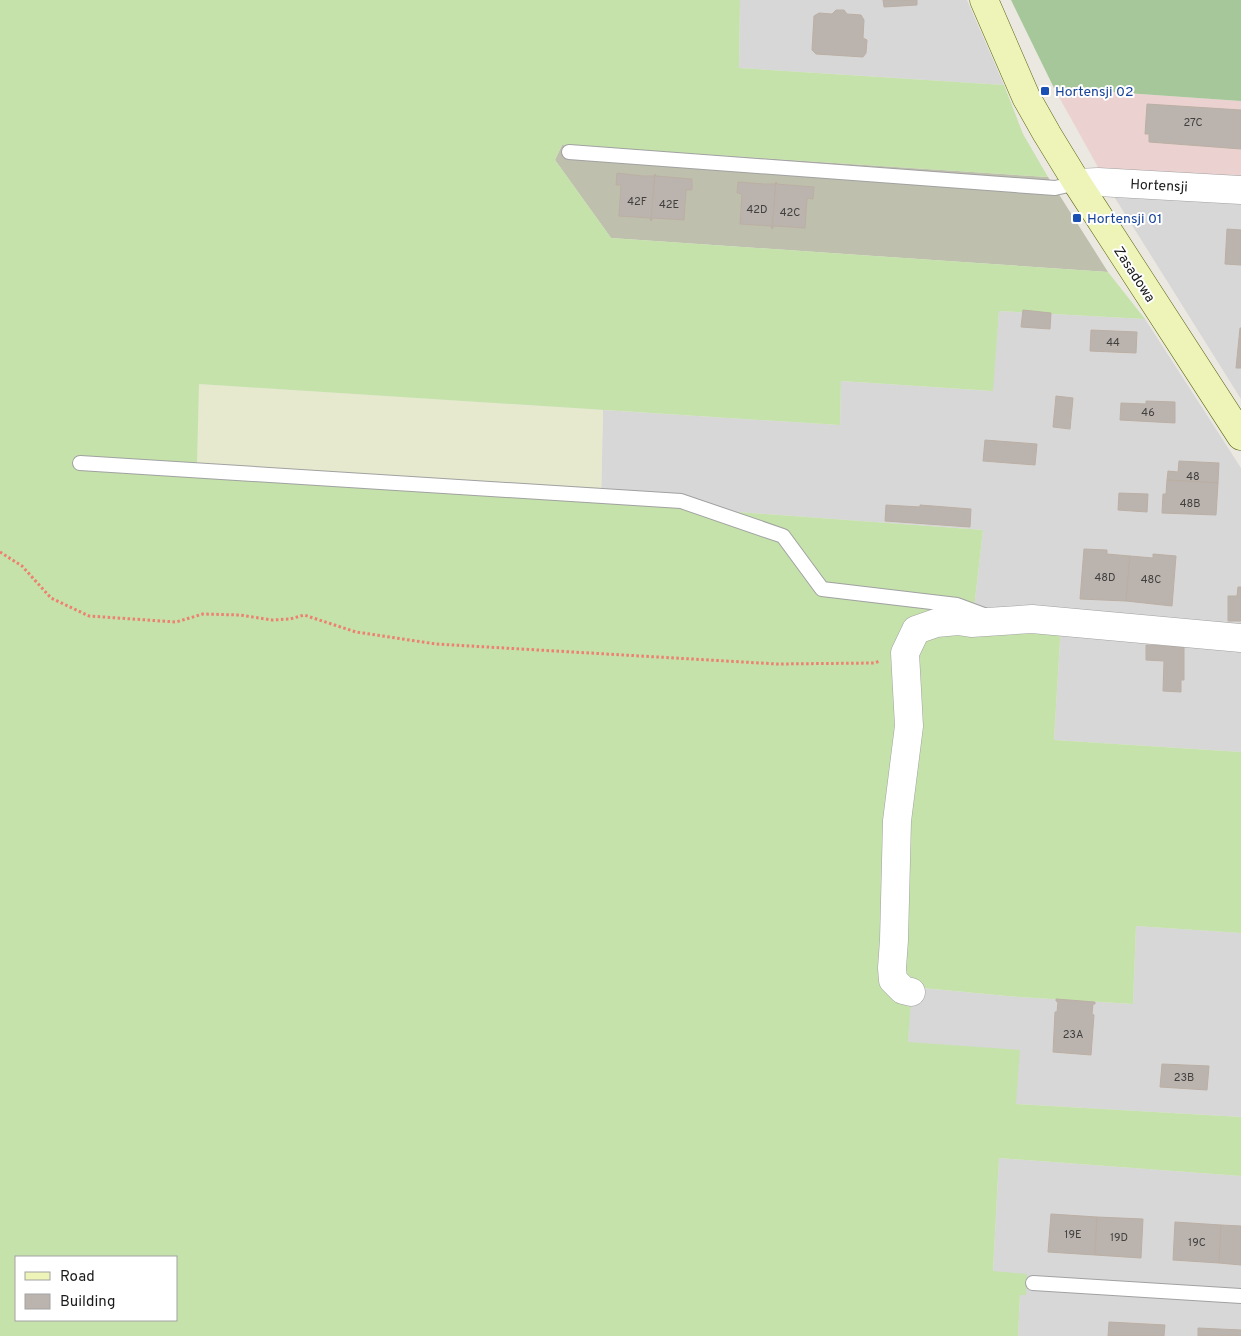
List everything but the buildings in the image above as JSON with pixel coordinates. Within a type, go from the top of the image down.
[{"type":"street","name":"Zasadowa","points":[[984,0],[1026,97],[1077,183],[1241,436]]},
{"type":"street","name":"Hortensji","points":[[1077,183],[1098,182],[1241,190]]},
{"type":"street","points":[[911,992],[903,990],[893,980],[892,968],[897,821],[909,726],[905,653],[916,630],[936,623],[1032,619],[1241,638]]},
{"type":"lane","points":[[569,152],[1055,188],[1077,183]]},
{"type":"lane","points":[[80,463],[680,501],[783,536],[822,588],[957,605],[999,620]]},
{"type":"lane","points":[[1033,1283],[1241,1296]]},
{"type":"path","points":[[0,552],[22,566],[51,598],[89,616],[176,622],[203,614],[240,615],[272,620],[290,619],[304,615],[356,632],[436,644],[777,664],[874,663],[905,653]]},
{"type":"shaded area","points":[[740,0],[967,0],[1004,85],[739,68]]},
{"type":"shaded area","points":[[1054,88],[1241,101],[1241,176],[1099,169]]},
{"type":"shaded area","points":[[562,145],[1048,177],[1108,272],[611,238],[555,160]]},
{"type":"shaded area","points":[[1110,190],[1241,198],[1241,399]]},
{"type":"shaded area","points":[[999,311],[1145,319],[1241,468],[1241,752],[1054,740],[1061,624],[973,617],[983,530],[601,502],[603,410],[840,425],[841,381],[992,391]]},
{"type":"shaded area","points":[[199,384],[603,410],[601,488],[197,464]]},
{"type":"shaded area","points":[[1136,926],[1241,933],[1241,1117],[1015,1104],[908,1042],[911,987],[1019,997],[1133,1004]]},
{"type":"shaded area","points":[[999,1158],[1241,1176],[1241,1336],[1018,1336],[1020,1295],[993,1271]]},
{"type":"green space","points":[[0,0],[740,0],[739,68],[1004,85],[1023,134],[1048,177],[562,145],[555,160],[611,238],[1108,272],[1145,319],[999,311],[993,391],[841,381],[840,425],[199,384],[197,464],[601,488],[602,502],[983,530],[973,617],[1061,624],[1054,740],[1241,752],[1241,933],[1136,926],[1133,1004],[1019,997],[912,987],[908,1042],[1020,1050],[1016,1104],[1241,1117],[1241,1176],[999,1158],[993,1271],[1027,1274],[1026,1295],[1020,1295],[1018,1336],[0,1336]]},
{"type":"green space","points":[[1011,0],[1241,0],[1241,101],[1054,88]]},
{"type":"place","name":"Hortensji 02","points":[[1045,91]]},
{"type":"place","name":"Hortensji 01","points":[[1077,218]]}]
